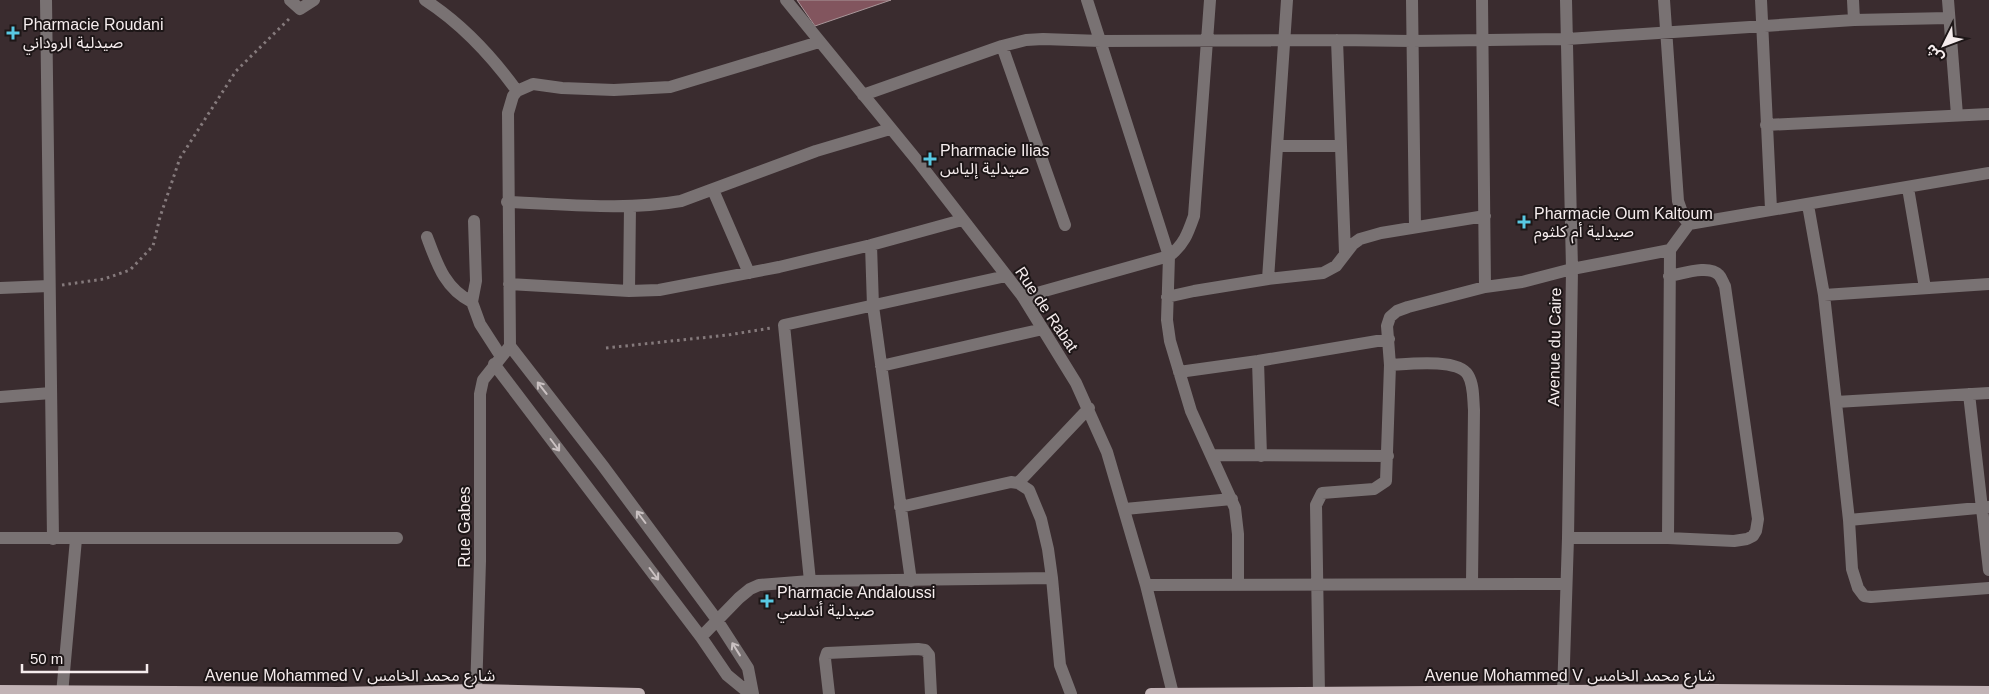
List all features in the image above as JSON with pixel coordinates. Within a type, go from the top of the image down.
[{"type":"main road","name":"Avenue Mohammed V شارع محمد الخامس","points":[[1151,694],[1563,693],[1714,690],[1989,692]]},
{"type":"main road","name":"Avenue Mohammed V شارع محمد الخامس","points":[[0,691],[639,694]]},
{"type":"street","points":[[46,0],[53,539]]},
{"type":"street","points":[[295,5],[314,0]]},
{"type":"street","points":[[425,0],[442,11],[481,46],[517,91]]},
{"type":"street","name":"Rue de Rabat","points":[[786,0],[920,164],[1023,297],[1089,408],[1108,452],[1125,509],[1173,694]]},
{"type":"street","points":[[1087,0],[1169,256],[1166,320],[1179,372],[1191,411],[1235,508],[1238,534],[1238,584]]},
{"type":"street","points":[[1023,297],[1169,256],[1180,248],[1187,238],[1194,216],[1210,0]]},
{"type":"street","points":[[1268,279],[1287,0]]},
{"type":"street","points":[[1412,0],[1415,227]]},
{"type":"street","points":[[1482,0],[1485,287]]},
{"type":"street","name":"Avenue du Caire","points":[[1563,693],[1565,584],[1568,538],[1572,269],[1566,0]]},
{"type":"street","points":[[1664,0],[1678,201],[1684,218],[1689,224]]},
{"type":"street","points":[[1761,0],[1771,209]]},
{"type":"street","points":[[1853,0],[1854,20]]},
{"type":"street","points":[[1948,0],[1958,115]]},
{"type":"street","points":[[863,95],[1002,46],[1026,40],[1412,41],[1567,39],[1666,34],[1854,20],[1949,18]]},
{"type":"street","points":[[1337,40],[1345,253]]},
{"type":"street","points":[[752,694],[748,668],[717,620],[603,466],[510,346],[508,113],[513,96],[517,91],[532,84],[562,88],[614,90],[670,87],[819,42]]},
{"type":"street","points":[[1002,46],[1065,225]]},
{"type":"street","points":[[1766,125],[1989,114]]},
{"type":"street","points":[[508,202],[630,206],[681,201],[816,150],[890,128]]},
{"type":"street","points":[[1277,146],[1341,146]]},
{"type":"street","points":[[1668,538],[1670,250],[1689,224],[1989,173]]},
{"type":"street","points":[[1908,188],[1925,288]]},
{"type":"street","points":[[713,190],[748,273]]},
{"type":"street","points":[[1808,205],[1824,295],[1849,520],[1852,569],[1858,588],[1864,596],[1884,597],[1989,588]]},
{"type":"street","points":[[629,291],[630,206]]},
{"type":"street","points":[[1167,297],[1268,279],[1324,273],[1336,266],[1345,253],[1360,239],[1415,227],[1485,216]]},
{"type":"street","points":[[509,284],[629,291],[659,290],[748,273],[870,246],[962,220]]},
{"type":"street","points":[[474,221],[476,281],[472,302],[497,360],[727,675],[752,694]]},
{"type":"street","points":[[427,237],[441,273],[459,296],[472,302]]},
{"type":"street","points":[[870,246],[873,306],[911,581]]},
{"type":"street","points":[[1319,693],[1316,504],[1322,493],[1327,491],[1374,489],[1386,481],[1390,365],[1387,326],[1390,317],[1397,311],[1485,287],[1522,282],[1572,269],[1670,250]]},
{"type":"street","points":[[1568,538],[1668,538],[1734,541],[1747,540],[1756,531],[1758,519],[1725,286],[1719,275],[1712,271],[1702,270],[1669,276]]},
{"type":"street","points":[[810,581],[784,326],[1006,276]]},
{"type":"street","points":[[1824,295],[1989,284]]},
{"type":"street","points":[[0,288],[49,286]]},
{"type":"street","points":[[881,366],[1043,329]]},
{"type":"street","points":[[1179,372],[1389,339]]},
{"type":"street","name":"Rue Gabes","points":[[476,692],[480,562],[480,386],[497,360],[510,346]]},
{"type":"street","points":[[1258,361],[1261,456]]},
{"type":"street","points":[[1390,365],[1441,364],[1458,367],[1468,374],[1472,386],[1474,410],[1472,583]]},
{"type":"street","points":[[0,398],[51,393]]},
{"type":"street","points":[[1836,402],[1989,393]]},
{"type":"street","points":[[1969,394],[1986,507],[1989,570]]},
{"type":"street","points":[[1018,483],[1089,408]]},
{"type":"street","points":[[1211,455],[1388,456]]},
{"type":"street","points":[[900,507],[1011,482],[1018,483],[1030,490],[1035,501],[1048,549],[1060,665],[1071,694]]},
{"type":"street","points":[[1125,509],[1232,499]]},
{"type":"street","points":[[1849,520],[1986,507]]},
{"type":"street","points":[[0,538],[397,538]]},
{"type":"street","points":[[62,692],[76,539]]},
{"type":"street","points":[[701,637],[739,598],[755,587],[771,584],[810,581],[1052,578]]},
{"type":"street","points":[[1146,584],[1565,584]]},
{"type":"street","points":[[829,694],[824,659],[827,654],[918,649],[925,650],[929,655],[931,694]]},
{"type":"path","points":[[49,286],[104,280],[130,270],[153,246],[160,217],[180,158],[236,71],[295,5]]},
{"type":"path","points":[[606,348],[728,335],[784,326]]},
{"type":"building","points":[[797,0],[891,0],[815,26]]},
{"type":"place","name":"Pharmacie Roudani صيدلية الروداني","points":[[13,33]]},
{"type":"place","name":"Pharmacie Ilias صيدلية إلياس","points":[[930,159]]},
{"type":"place","name":"Pharmacie Oum Kaltoum صيدلية أم كلثوم","points":[[1524,222]]},
{"type":"place","name":"Pharmacie Andaloussi صيدلية أندلسي","points":[[767,601]]}]
